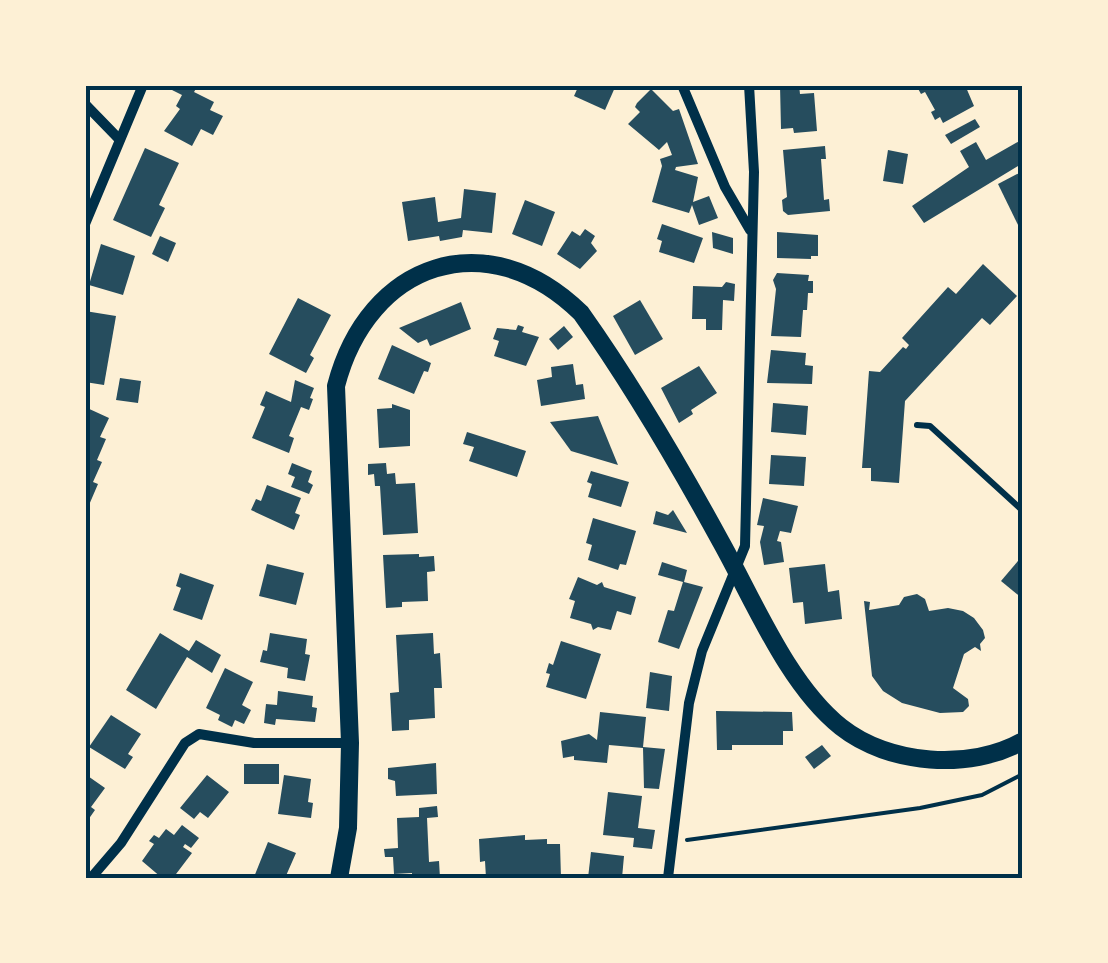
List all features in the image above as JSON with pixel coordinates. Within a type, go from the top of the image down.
[{"type":"street","points":[[85,224],[143,85]]},
{"type":"street","points":[[682,85],[725,188],[750,230]]},
{"type":"street","points":[[668,878],[690,702],[702,651],[745,546],[754,172],[749,85]]},
{"type":"street","points":[[85,104],[118,138]]},
{"type":"street","points":[[339,878],[348,828],[350,743],[336,386],[344,354],[374,307],[423,273],[472,263],[530,275],[558,290],[581,313],[795,674],[843,728],[875,746],[912,758],[989,756],[1023,742]]},
{"type":"street","points":[[91,878],[121,843],[192,736],[254,743],[350,743]]},
{"type":"lane","points":[[917,425],[930,426],[1023,511]]},
{"type":"path","points":[[672,842],[951,802],[982,795],[1023,774]]},
{"type":"building","points":[[174,85],[198,85],[194,92],[214,102],[210,110],[223,116],[213,135],[201,129],[192,146],[164,131],[180,109],[176,106],[182,95],[172,90]]},
{"type":"building","points":[[579,85],[616,85],[605,110],[574,96]]},
{"type":"building","points":[[780,85],[799,85],[800,94],[814,93],[817,131],[794,133],[793,128],[781,129]]},
{"type":"building","points":[[916,85],[965,85],[974,106],[943,123],[940,117],[935,120],[931,112],[935,110]]},
{"type":"building","points":[[651,89],[673,111],[679,109],[698,164],[675,170],[698,177],[693,202],[709,196],[718,218],[699,225],[692,205],[689,213],[652,202],[662,166],[660,159],[672,155],[667,142],[659,150],[628,124],[640,112],[635,107],[637,103]]},
{"type":"building","points":[[975,119],[980,127],[951,144],[945,135]]},
{"type":"building","points":[[1023,139],[1023,163],[924,223],[912,206],[969,167],[960,151],[976,142],[986,160]]},
{"type":"building","points":[[825,146],[826,159],[821,159],[824,200],[829,199],[830,211],[788,215],[783,211],[782,200],[787,197],[783,150]]},
{"type":"building","points":[[145,148],[179,163],[159,205],[165,208],[151,237],[113,220]]},
{"type":"building","points":[[888,150],[908,154],[903,184],[883,181]]},
{"type":"building","points":[[1023,171],[1023,225],[1019,227],[998,184]]},
{"type":"building","points":[[464,189],[496,193],[492,233],[463,230],[462,237],[408,241],[402,202],[435,197],[438,222],[461,218]]},
{"type":"building","points":[[525,200],[555,212],[542,246],[512,234]]},
{"type":"building","points":[[662,224],[703,238],[694,263],[659,252],[662,241],[657,239]]},
{"type":"building","points":[[585,229],[595,236],[591,243],[597,251],[580,269],[557,254],[572,231],[580,236]]},
{"type":"building","points":[[712,232],[733,238],[733,254],[713,248]]},
{"type":"building","points":[[777,232],[818,235],[818,256],[777,258]]},
{"type":"building","points":[[160,236],[176,243],[168,262],[152,254]]},
{"type":"building","points":[[101,244],[135,256],[123,295],[89,285]]},
{"type":"building","points":[[983,264],[1017,296],[990,325],[982,318],[905,401],[899,483],[871,481],[871,468],[862,468],[869,371],[880,372],[903,347],[906,349],[909,345],[902,338],[948,287],[956,294]]},
{"type":"building","points":[[777,273],[809,275],[808,281],[813,281],[813,293],[808,293],[807,310],[803,310],[801,337],[771,336],[776,289],[773,280]]},
{"type":"building","points":[[726,282],[735,284],[734,301],[723,300],[722,330],[706,330],[706,319],[692,319],[693,286],[722,287]]},
{"type":"building","points":[[298,298],[331,315],[310,355],[314,358],[306,373],[269,354]]},
{"type":"building","points":[[640,300],[663,339],[635,355],[613,316]]},
{"type":"building","points":[[461,302],[471,329],[430,346],[427,339],[418,343],[399,328]]},
{"type":"building","points":[[85,311],[116,316],[104,385],[85,382]]},
{"type":"building","points":[[518,325],[524,327],[522,332],[539,337],[526,366],[494,356],[499,341],[493,339],[497,328],[516,330]]},
{"type":"building","points":[[564,326],[573,337],[558,350],[549,339]]},
{"type":"building","points":[[392,345],[431,363],[414,394],[378,379]]},
{"type":"building","points":[[771,350],[806,353],[805,365],[813,366],[812,384],[767,383]]},
{"type":"building","points":[[573,364],[576,385],[583,384],[585,399],[541,406],[537,380],[552,377],[551,367]]},
{"type":"building","points":[[699,366],[717,393],[679,423],[661,388]]},
{"type":"building","points":[[120,378],[141,381],[138,403],[116,400]]},
{"type":"building","points":[[295,380],[314,388],[309,410],[301,407],[289,436],[294,438],[289,453],[252,438],[265,407],[260,405],[266,391],[291,402]]},
{"type":"building","points":[[773,403],[808,406],[806,435],[771,432]]},
{"type":"building","points":[[392,404],[410,410],[410,446],[379,448],[377,409],[392,408]]},
{"type":"building","points":[[85,407],[109,418],[100,437],[106,439],[93,482],[98,484],[89,505],[85,503]]},
{"type":"building","points":[[598,416],[618,465],[571,451],[550,422]]},
{"type":"building","points":[[467,432],[526,451],[517,477],[469,461],[474,447],[463,444]]},
{"type":"building","points":[[771,455],[806,457],[804,486],[769,484]]},
{"type":"building","points":[[292,463],[312,471],[309,494],[291,487],[295,477],[288,474]]},
{"type":"building","points":[[386,463],[387,474],[395,473],[396,484],[415,483],[418,533],[383,535],[380,486],[375,486],[374,474],[368,475],[368,464]]},
{"type":"building","points":[[591,471],[629,482],[621,507],[588,497]]},
{"type":"building","points":[[267,485],[301,498],[294,530],[251,510],[256,499],[261,501]]},
{"type":"building","points":[[763,498],[798,506],[791,533],[780,531],[777,541],[781,542],[784,562],[764,565],[760,542],[764,526],[757,525]]},
{"type":"building","points":[[673,510],[687,533],[653,524],[656,511],[668,515]]},
{"type":"building","points":[[593,518],[636,531],[626,565],[620,564],[618,570],[588,560],[592,545],[586,543]]},
{"type":"building","points":[[383,555],[434,556],[435,571],[427,572],[428,601],[402,602],[402,607],[386,608]]},
{"type":"building","points":[[1023,555],[1023,599],[1001,581]]},
{"type":"building","points":[[662,562],[687,570],[684,582],[703,587],[679,649],[658,642],[668,610],[674,611],[683,582],[658,575]]},
{"type":"building","points":[[267,564],[304,573],[296,605],[259,596]]},
{"type":"building","points":[[825,564],[828,592],[839,590],[842,619],[805,624],[803,602],[793,603],[789,568]]},
{"type":"building","points":[[180,573],[214,585],[202,620],[173,610],[181,588],[176,586]]},
{"type":"building","points":[[578,577],[597,585],[602,582],[604,587],[636,597],[631,615],[617,611],[611,630],[593,630],[591,624],[570,618],[575,601],[569,599]]},
{"type":"building","points":[[917,594],[925,599],[929,611],[963,611],[983,630],[981,651],[975,647],[964,654],[953,688],[968,699],[969,706],[963,712],[940,713],[902,703],[883,691],[872,676],[864,601],[870,602],[869,610],[899,605],[904,597]]},
{"type":"building","points":[[160,633],[189,651],[196,640],[221,655],[212,673],[187,657],[156,709],[126,690]]},
{"type":"building","points":[[270,633],[307,639],[305,654],[310,655],[305,681],[287,678],[288,668],[260,662],[263,650],[267,651]]},
{"type":"building","points":[[433,633],[434,654],[440,653],[442,688],[434,688],[435,718],[409,720],[409,730],[392,731],[390,693],[399,692],[396,635]]},
{"type":"building","points":[[561,641],[601,654],[586,699],[546,687],[549,663],[553,665]]},
{"type":"building","points":[[225,668],[253,682],[242,705],[251,710],[244,724],[235,720],[232,727],[206,708]]},
{"type":"building","points":[[650,672],[672,676],[669,711],[646,708]]},
{"type":"building","points":[[278,691],[313,696],[312,707],[317,708],[315,722],[276,719],[275,725],[264,723],[266,704],[277,705]]},
{"type":"building","points":[[716,711],[792,712],[793,731],[783,731],[783,745],[732,745],[732,750],[717,750]]},
{"type":"building","points":[[600,712],[646,717],[643,747],[665,749],[659,789],[644,788],[643,748],[609,745],[607,763],[574,760],[574,756],[563,758],[561,741],[589,734],[597,740]]},
{"type":"building","points":[[111,715],[141,734],[128,754],[133,757],[125,769],[89,747]]},
{"type":"building","points":[[822,745],[831,756],[814,769],[805,757]]},
{"type":"building","points":[[436,763],[437,794],[396,796],[395,781],[388,779],[388,768]]},
{"type":"building","points":[[244,764],[279,764],[279,784],[244,784]]},
{"type":"building","points":[[85,774],[105,788],[91,807],[95,810],[88,820],[85,819]]},
{"type":"building","points":[[207,775],[229,792],[208,818],[200,812],[194,819],[180,808]]},
{"type":"building","points":[[284,775],[311,779],[311,818],[278,814]]},
{"type":"building","points":[[608,792],[642,796],[638,828],[655,830],[652,849],[633,847],[634,838],[603,835]]},
{"type":"building","points":[[437,806],[438,817],[427,818],[429,862],[439,861],[440,878],[394,874],[393,857],[385,857],[384,849],[398,848],[397,818],[419,817],[419,808]]},
{"type":"building","points":[[182,825],[199,838],[191,848],[185,844],[183,847],[192,853],[173,878],[162,878],[142,861],[154,844],[149,841],[154,835],[159,838],[166,829],[174,835]]},
{"type":"building","points":[[525,835],[525,840],[547,839],[547,844],[560,844],[561,878],[486,878],[485,861],[480,862],[479,839]]},
{"type":"building","points":[[268,842],[296,853],[285,878],[244,878],[246,874],[254,877]]},
{"type":"building","points":[[591,852],[624,856],[622,878],[588,878]]}]
